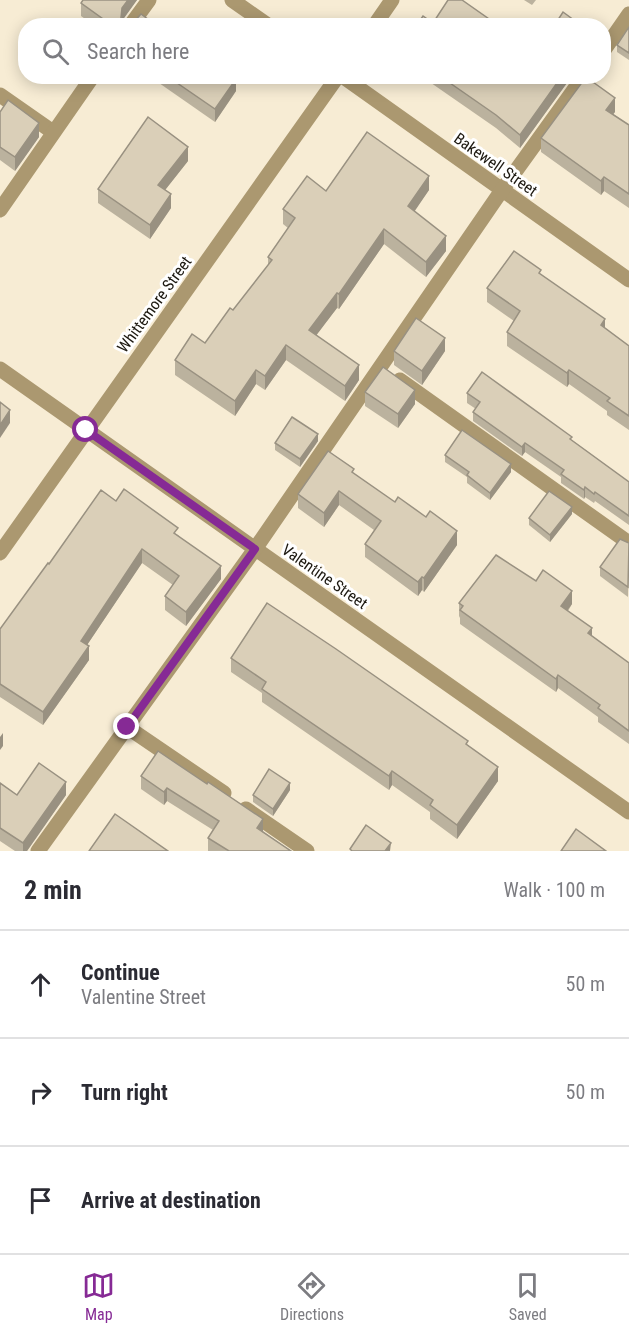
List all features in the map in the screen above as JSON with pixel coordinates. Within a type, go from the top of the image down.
[{"type":"street","points":[[136,18],[149,0]]},
{"type":"street","points":[[232,0],[258,18]]},
{"type":"street","points":[[380,18],[392,0]]},
{"type":"street","points":[[611,39],[629,14]]},
{"type":"street","points":[[0,210],[87,84]]},
{"type":"street","name":"Whittemore Street","points":[[0,553],[334,84]]},
{"type":"street","name":"Bakewell Street","points":[[351,84],[629,280]]},
{"type":"street","points":[[38,851],[255,549],[502,190],[578,84]]},
{"type":"street","points":[[0,95],[53,132]]},
{"type":"street","points":[[380,367],[629,543]]},
{"type":"street","name":"Valentine Street","points":[[0,369],[629,812]]},
{"type":"street","points":[[127,727],[307,851]]},
{"type":"building","points":[[83,0],[128,0],[122,8],[121,18],[102,18],[81,3]]},
{"type":"building","points":[[448,0],[462,0],[488,18],[436,18]]},
{"type":"building","points":[[563,12],[571,18],[559,18]]},
{"type":"building","points":[[629,27],[629,53],[617,45]]},
{"type":"building","points":[[179,84],[232,84],[215,109]]},
{"type":"building","points":[[451,84],[556,84],[520,135]]},
{"type":"building","points":[[581,84],[596,84],[615,98],[606,110],[629,125],[629,194],[604,177],[601,181],[541,138]]},
{"type":"building","points":[[8,100],[39,123],[15,157],[0,147],[0,112]]},
{"type":"building","points":[[148,117],[188,147],[158,185],[171,194],[150,225],[98,189]]},
{"type":"building","points":[[367,132],[429,176],[408,206],[446,236],[426,262],[384,229],[339,294],[337,293],[309,330],[359,365],[345,386],[286,345],[265,376],[256,370],[235,401],[175,360],[192,334],[205,343],[230,308],[233,310],[272,260],[268,257],[295,218],[283,209],[307,176],[326,191]]},
{"type":"building","points":[[514,251],[541,270],[539,273],[605,319],[601,325],[629,346],[629,416],[607,401],[610,398],[569,370],[567,373],[507,332],[520,311],[487,288]]},
{"type":"building","points":[[416,318],[445,338],[422,371],[394,351]]},
{"type":"building","points":[[383,367],[415,390],[398,414],[365,392]]},
{"type":"building","points":[[482,372],[572,437],[570,439],[629,482],[629,516],[595,492],[594,494],[585,487],[584,490],[561,474],[564,470],[525,443],[522,447],[473,412],[480,402],[467,393]]},
{"type":"building","points":[[0,402],[10,410],[0,425]]},
{"type":"building","points":[[292,417],[318,434],[300,459],[275,443]]},
{"type":"building","points":[[462,430],[511,464],[490,493],[467,475],[469,472],[445,455]]},
{"type":"building","points":[[328,451],[354,469],[352,472],[395,502],[398,497],[426,517],[430,511],[457,531],[424,578],[422,577],[418,582],[365,544],[381,521],[339,491],[324,513],[298,494]]},
{"type":"building","points":[[124,489],[178,528],[174,533],[221,566],[186,612],[165,596],[179,576],[142,549],[81,641],[89,646],[43,712],[0,684],[0,629],[101,490],[116,501]]},
{"type":"building","points":[[549,491],[572,507],[550,535],[529,518]]},
{"type":"building","points":[[620,539],[629,543],[628,587],[600,567]]},
{"type":"building","points":[[496,555],[536,581],[543,570],[572,591],[561,606],[592,628],[588,633],[629,663],[629,731],[598,708],[600,705],[558,675],[556,679],[460,610],[463,606],[459,603]]},
{"type":"building","points":[[267,603],[468,741],[466,744],[498,767],[457,825],[430,805],[433,800],[392,771],[389,776],[262,689],[266,682],[231,658]]},
{"type":"building","points":[[158,751],[263,819],[257,828],[291,851],[229,851],[208,838],[219,821],[167,788],[164,792],[141,776]]},
{"type":"building","points":[[39,763],[66,782],[23,843],[0,828],[0,783],[17,795]]},
{"type":"building","points":[[269,769],[290,783],[273,809],[253,795]]},
{"type":"building","points":[[115,814],[168,851],[89,851]]},
{"type":"building","points":[[366,825],[391,843],[385,851],[352,851],[350,849]]},
{"type":"building","points":[[576,829],[606,851],[561,851]]},
{"type":"route","points":[[86,430],[255,549],[127,727]]}]
